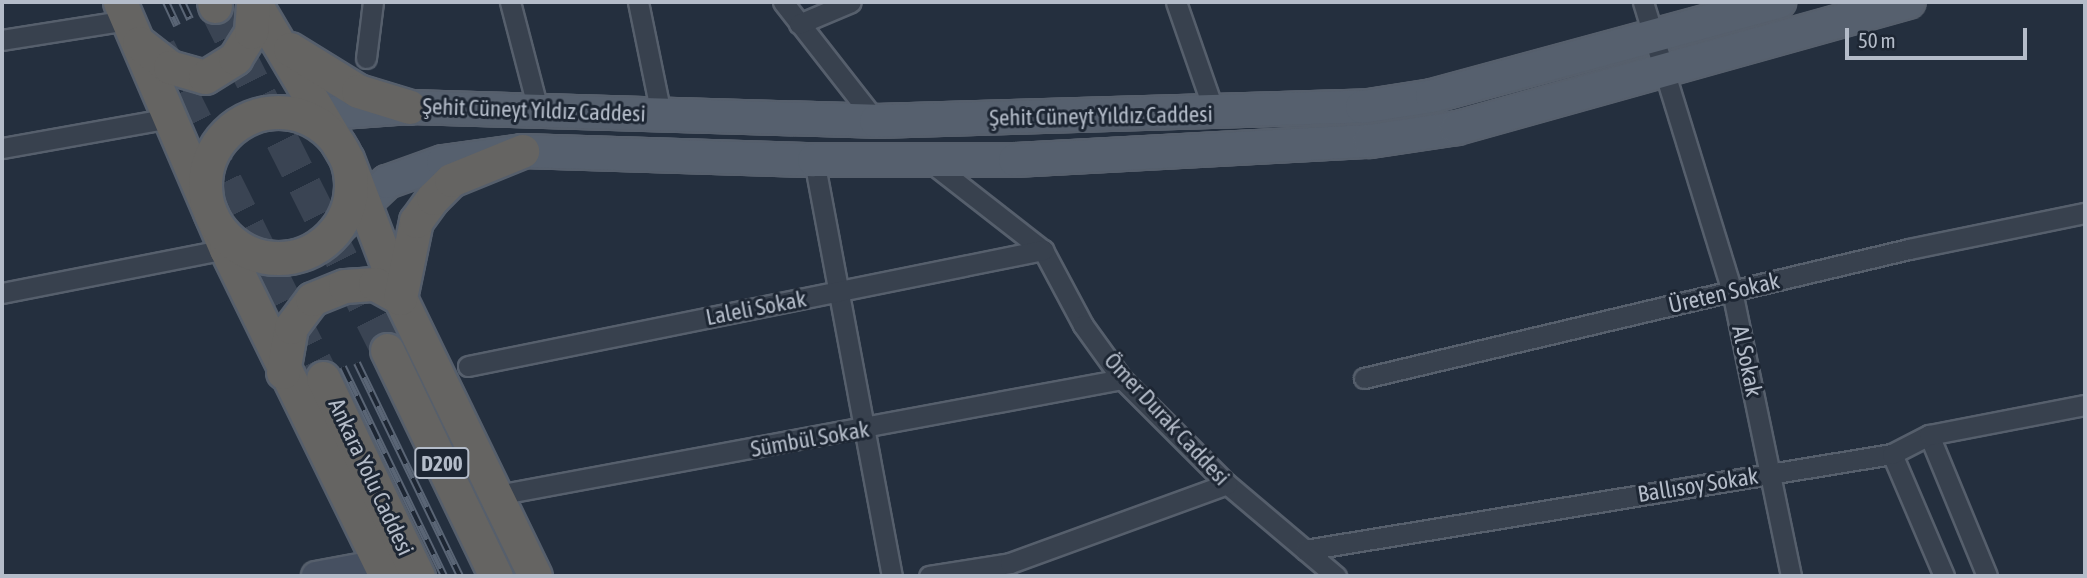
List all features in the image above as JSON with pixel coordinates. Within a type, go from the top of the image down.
[{"type":"highway","points":[[136,21],[170,67],[205,77],[234,58],[251,32],[254,2]]},
{"type":"highway","points":[[254,2],[278,40],[312,113],[336,139],[347,159],[400,298],[535,576]]},
{"type":"highway","points":[[136,21],[171,118],[226,249],[383,570]]},
{"type":"highway","points":[[278,40],[358,91],[410,107]]},
{"type":"highway","points":[[312,113],[258,114],[223,136],[206,173],[211,215],[239,247],[270,257],[303,254],[337,229],[350,195],[347,159]]},
{"type":"highway","points":[[400,298],[416,221],[433,198],[451,180],[522,150]]},
{"type":"highway","points":[[284,372],[291,327],[312,299],[345,286],[375,284],[400,298]]},
{"type":"highway","name":"D200","points":[[387,350],[496,576]]},
{"type":"highway","name":"Ankara Yolu Caddesi","points":[[323,378],[418,576]]},
{"type":"main road","name":"Şehit Cüneyt Yıldız Caddesi","points":[[312,113],[410,107],[539,113],[876,121],[1215,114],[1362,107],[1432,96],[1779,2]]},
{"type":"main road","points":[[337,229],[387,182],[443,162],[522,150],[814,160],[1014,160],[1370,141],[1457,128],[1909,2]]},
{"type":"main road","points":[[316,576],[383,570]]},
{"type":"street","points":[[366,58],[373,2]]},
{"type":"street","points":[[510,2],[539,113]]},
{"type":"street","points":[[638,2],[661,114]]},
{"type":"street","points":[[783,2],[876,121]]},
{"type":"street","points":[[799,24],[851,2]]},
{"type":"street","points":[[1176,2],[1215,114]]},
{"type":"street","name":"Al Sokak","points":[[1643,2],[1732,291],[1791,576]]},
{"type":"street","points":[[2,40],[136,21]]},
{"type":"street","points":[[2,148],[171,118]]},
{"type":"street","points":[[814,160],[892,576]]},
{"type":"street","name":"Ömer Durak Caddesi","points":[[929,160],[1043,250],[1083,325],[1122,379],[1227,484],[1336,576]]},
{"type":"street","name":"Üreten Sokak","points":[[1364,378],[1732,291],[2085,213]]},
{"type":"street","points":[[2,293],[226,249]]},
{"type":"street","name":"Laleli Sokak","points":[[468,366],[1043,250]]},
{"type":"street","name":"Sümbül Sokak","points":[[497,495],[1122,379]]},
{"type":"street","name":"Ballısoy Sokak","points":[[1305,550],[1892,454],[1929,435],[2085,405]]},
{"type":"street","points":[[1929,435],[1986,576]]},
{"type":"street","points":[[1892,454],[1944,576]]},
{"type":"street","points":[[929,576],[1010,563],[1227,484]]},
{"type":"tunnel","points":[[215,6],[387,350]]},
{"type":"tunnel","points":[[159,47],[323,378]]},
{"type":"railway","points":[[166,2],[177,26]]},
{"type":"railway","points":[[182,2],[190,19]]},
{"type":"railway","points":[[357,363],[460,576]]},
{"type":"railway","points":[[343,367],[444,576]]}]
